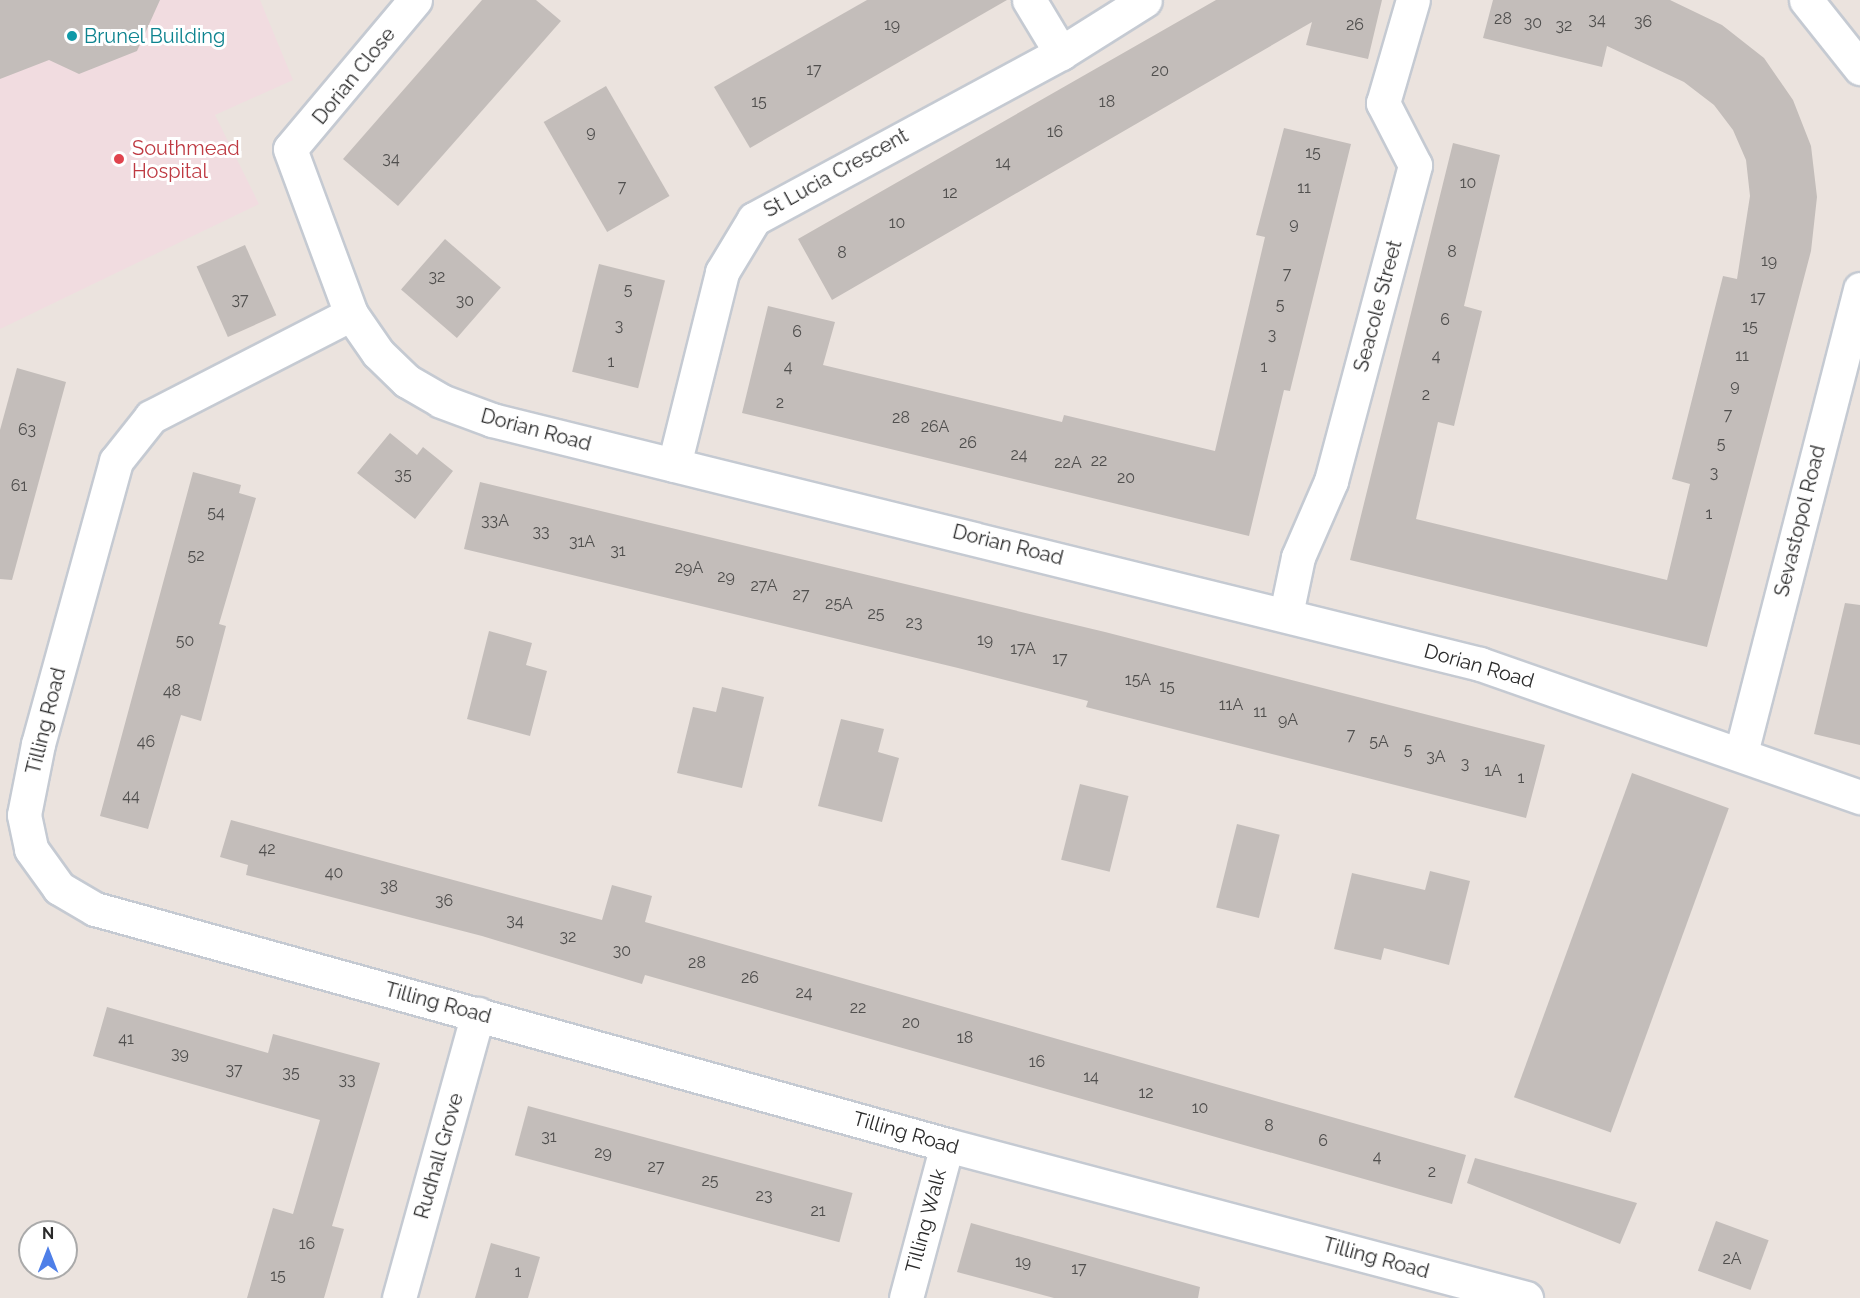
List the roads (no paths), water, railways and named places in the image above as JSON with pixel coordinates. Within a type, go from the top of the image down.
[{"type":"street","name":"Dorian Close","points":[[290,149],[416,0]]},
{"type":"street","points":[[1029,0],[1061,53]]},
{"type":"street","name":"St Lucia Crescent","points":[[674,465],[722,272],[753,219],[1061,53],[1145,0]]},
{"type":"street","name":"Seacole Street","points":[[1286,614],[1298,557],[1331,482],[1415,165],[1383,103],[1413,0]]},
{"type":"street","points":[[1806,0],[1860,68]]},
{"type":"street","name":"Dorian Road","points":[[290,149],[351,314],[378,353],[407,381],[441,401],[492,420],[1286,614],[1480,664],[1740,753],[1860,797]]},
{"type":"street","name":"Sevastopol Road","points":[[1740,753],[1860,289]]},
{"type":"street","name":"Tilling Road","points":[[351,314],[151,417],[116,461],[38,744],[24,815],[31,849],[59,888],[95,909],[947,1145],[1526,1298]]},
{"type":"street","name":"Rudhall Grove","points":[[399,1298],[478,1014]]},
{"type":"street","name":"Tilling Walk","points":[[906,1298],[947,1145]]},
{"type":"place","name":"Brunel Building","points":[[72,36]]},
{"type":"place","name":"Southmead Hospital","points":[[119,159]]}]
